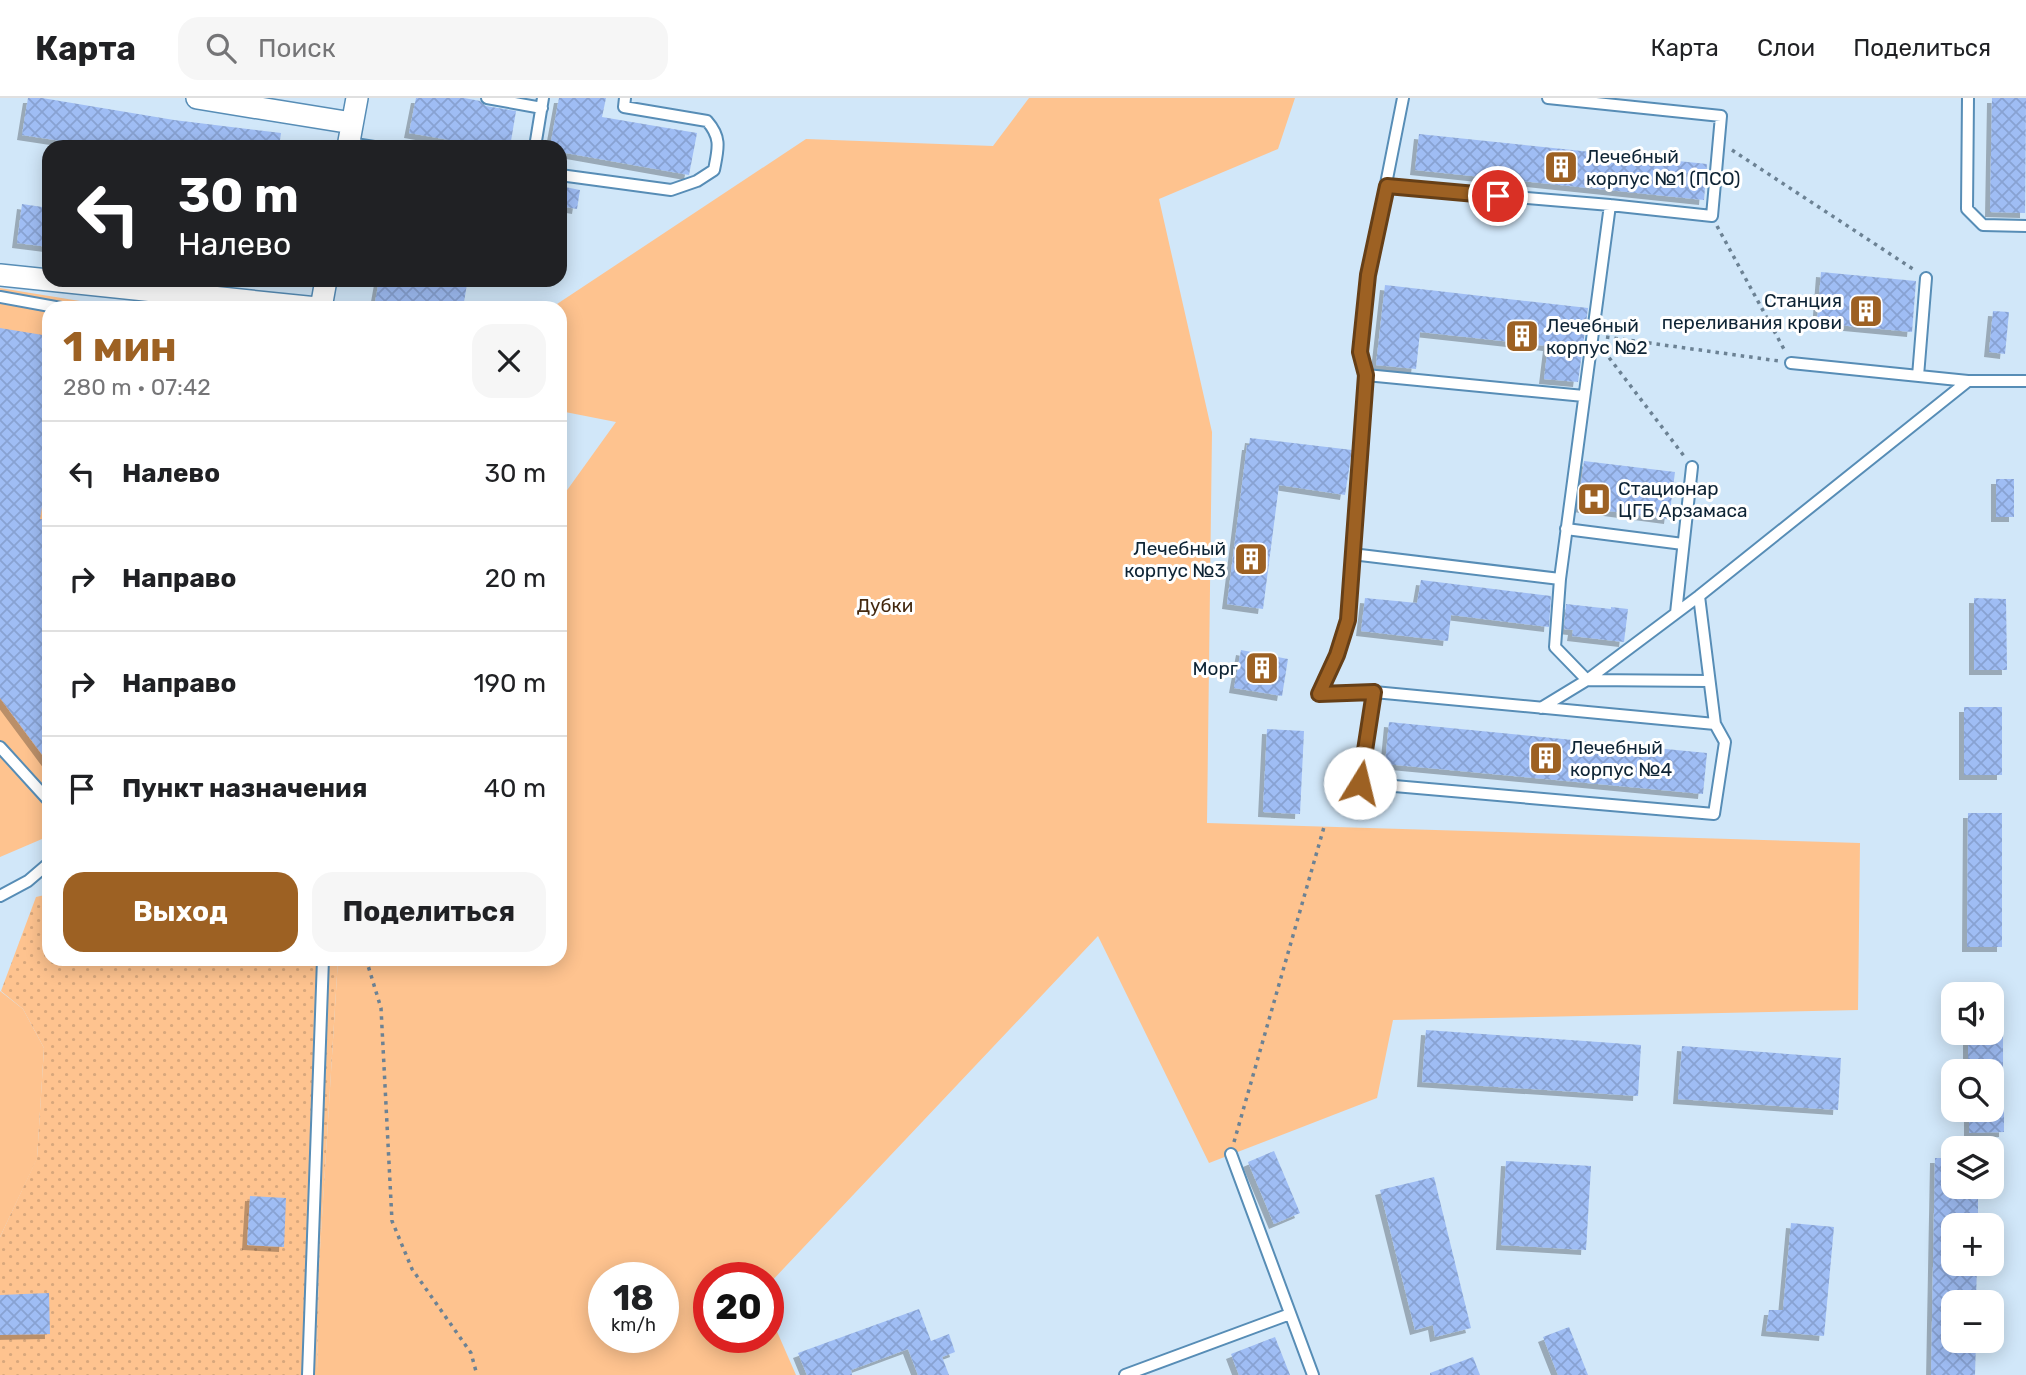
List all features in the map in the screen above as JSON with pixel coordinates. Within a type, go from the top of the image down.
[{"type":"street","points":[[197,98],[350,138],[357,98]]},
{"type":"street","points":[[0,275],[42,279]]},
{"type":"street","points":[[116,287],[251,301]]},
{"type":"lane","points":[[486,98],[543,103],[536,140]]},
{"type":"lane","points":[[567,176],[671,190],[698,181],[714,170],[719,144],[715,130],[707,121],[624,107],[625,98]]},
{"type":"lane","points":[[1403,98],[1368,275],[1360,352],[1366,375],[1348,620],[1337,655],[1319,694],[1374,692],[1715,723]]},
{"type":"lane","points":[[1387,186],[1712,216],[1721,116],[1548,98]]},
{"type":"lane","points":[[1968,98],[1967,209],[1983,225],[2026,226]]},
{"type":"lane","points":[[1609,205],[1566,529],[1555,647],[1587,680],[1709,681]]},
{"type":"lane","points":[[1918,376],[1926,278]]},
{"type":"lane","points":[[0,297],[42,305]]},
{"type":"lane","points":[[1791,363],[1968,381],[2026,381]]},
{"type":"lane","points":[[1366,375],[1584,396]]},
{"type":"lane","points":[[1541,708],[1587,680],[1699,596],[1968,381]]},
{"type":"lane","points":[[1676,613],[1692,467]]},
{"type":"lane","points":[[1566,529],[1683,544]]},
{"type":"lane","points":[[1352,554],[1560,579]]},
{"type":"lane","points":[[1374,692],[1360,783],[1714,814],[1725,742],[1715,723],[1699,596]]},
{"type":"lane","points":[[0,747],[42,793]]},
{"type":"lane","points":[[0,896],[28,881],[42,869]]},
{"type":"lane","points":[[308,1375],[323,966]]},
{"type":"lane","points":[[1231,1154],[1312,1375]]},
{"type":"lane","points":[[1125,1375],[1290,1314]]},
{"type":"path","points":[[1719,141],[1926,278]]},
{"type":"path","points":[[1712,216],[1791,363]]},
{"type":"path","points":[[1592,335],[1791,363]]},
{"type":"path","points":[[1592,335],[1692,467]]},
{"type":"path","points":[[1231,1154],[1324,827]]},
{"type":"path","points":[[368,966],[382,1008],[392,1220],[412,1269],[471,1353],[477,1375]]},
{"type":"green space","name":"Дубки","points":[[1029,98],[1295,98],[1278,149],[1159,199],[1212,432],[1207,823],[1860,843],[1858,1010],[1393,1020],[1377,1098],[1209,1163],[1098,936],[784,1268],[784,1262],[693,1262],[693,1353],[784,1353],[784,1348],[796,1375],[317,1375],[319,1266],[338,966],[567,966],[567,490],[616,422],[567,412],[567,301],[562,301],[806,139],[993,146]]},
{"type":"green space","points":[[0,288],[80,301],[42,301],[42,839],[0,857]]},
{"type":"green space","points":[[42,896],[42,966],[338,966],[319,1266],[317,1375],[0,1375],[0,1237],[37,1158],[44,1048],[23,1009],[1,991],[36,897]]},
{"type":"green space","points":[[0,991],[23,1009],[44,1048],[37,1159],[0,1237]]},
{"type":"building","points":[[28,98],[281,133],[280,140],[55,140],[22,135]]},
{"type":"building","points":[[416,98],[464,98],[480,101],[486,106],[516,111],[511,140],[450,140],[409,133]]},
{"type":"building","points":[[559,98],[606,98],[602,117],[697,133],[689,175],[567,153],[567,140],[551,140]]},
{"type":"building","points":[[1992,98],[2026,98],[2025,213],[1990,212]]},
{"type":"building","name":"Лечебный корпус №1 (ПСО)","points":[[1419,134],[1707,164],[1704,200],[1415,170]]},
{"type":"building","points":[[567,187],[580,190],[577,209],[567,207]]},
{"type":"building","points":[[22,204],[42,207],[42,246],[17,243]]},
{"type":"building","name":"Станция переливания крови","points":[[1821,272],[1916,281],[1912,332],[1817,323]]},
{"type":"building","name":"Лечебный корпус №2","points":[[1385,285],[1588,308],[1578,382],[1544,379],[1548,346],[1420,332],[1416,369],[1376,365]]},
{"type":"building","points":[[378,287],[466,287],[464,301],[375,301]]},
{"type":"building","points":[[1993,311],[2009,312],[2005,354],[1989,352]]},
{"type":"building","points":[[0,328],[42,335],[42,755],[0,698]]},
{"type":"building","name":"Лечебный корпус №3","points":[[1250,438],[1352,450],[1345,495],[1279,485],[1263,609],[1227,604]]},
{"type":"building","points":[[1584,461],[1675,472],[1669,519],[1578,507]]},
{"type":"building","points":[[1996,479],[2014,479],[2014,517],[1996,517]]},
{"type":"building","points":[[1421,580],[1551,596],[1549,627],[1451,615],[1448,641],[1361,631],[1365,598],[1417,603]]},
{"type":"building","points":[[1974,598],[2006,599],[2007,670],[1974,670]]},
{"type":"building","points":[[1566,604],[1628,609],[1624,642],[1572,636],[1573,630],[1564,629]]},
{"type":"building","name":"Морг","points":[[1241,650],[1288,659],[1282,696],[1234,688]]},
{"type":"building","points":[[1964,707],[2002,707],[2002,775],[1964,775]]},
{"type":"building","name":"Лечебный корпус №4","points":[[1389,722],[1707,753],[1703,794],[1385,764]]},
{"type":"building","points":[[1267,729],[1304,731],[1300,814],[1263,812]]},
{"type":"building","points":[[1968,813],[2002,813],[2002,947],[1967,947]]},
{"type":"building","points":[[1426,1030],[1641,1045],[1638,1096],[1422,1082]]},
{"type":"building","points":[[1968,1045],[2003,1045],[2003,1059],[1968,1059]]},
{"type":"building","points":[[1682,1046],[1841,1058],[1838,1110],[1678,1099]]},
{"type":"building","points":[[1969,1122],[2004,1122],[2004,1132],[1969,1133]]},
{"type":"building","points":[[1274,1151],[1300,1213],[1274,1224],[1248,1162]]},
{"type":"building","points":[[1935,1158],[1941,1158],[1941,1199],[1978,1199],[1978,1213],[1941,1213],[1941,1276],[1977,1276],[1976,1290],[1941,1290],[1941,1353],[1976,1353],[1975,1375],[1931,1375]]},
{"type":"building","points":[[1506,1161],[1591,1166],[1586,1250],[1501,1245]]},
{"type":"building","points":[[1434,1177],[1471,1328],[1435,1337],[1433,1325],[1415,1330],[1380,1190]]},
{"type":"building","points":[[250,1196],[286,1198],[284,1247],[247,1245]]},
{"type":"building","points":[[1791,1223],[1834,1227],[1824,1336],[1766,1331],[1769,1310],[1783,1310]]},
{"type":"building","points":[[49,1293],[50,1334],[0,1335],[0,1295]]},
{"type":"building","points":[[919,1309],[931,1341],[949,1334],[955,1352],[942,1357],[949,1375],[918,1375],[908,1349],[851,1370],[852,1375],[807,1375],[798,1353]]},
{"type":"building","points":[[1569,1327],[1588,1375],[1558,1375],[1543,1337]]},
{"type":"building","points":[[1275,1337],[1290,1375],[1239,1375],[1231,1354]]},
{"type":"building","points":[[1473,1357],[1480,1375],[1430,1375],[1430,1373]]},
{"type":"place","name":"Лечебный корпус №1 (ПСО)","points":[[1561,167]]},
{"type":"place","name":"Станция переливания крови","points":[[1866,311]]},
{"type":"place","name":"Лечебный корпус №2","points":[[1522,336]]},
{"type":"place","name":"Стационар ЦГБ Арзамаса","points":[[1594,499]]},
{"type":"place","name":"Лечебный корпус №3","points":[[1251,559]]},
{"type":"place","name":"Морг","points":[[1262,668]]},
{"type":"place","name":"Лечебный корпус №4","points":[[1546,758]]},
{"type":"route","points":[[1360,783],[1374,692],[1319,694],[1337,655],[1348,620],[1366,375],[1360,352],[1368,275],[1387,186],[1498,196]]}]
